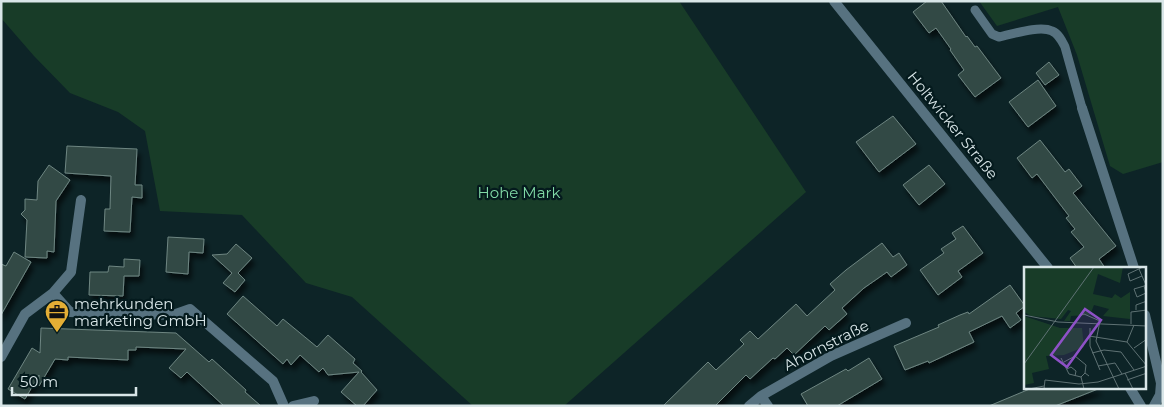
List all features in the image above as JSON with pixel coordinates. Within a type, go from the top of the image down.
[{"type":"street","name":"Holtwicker Straße","points":[[834,1],[1047,267]]},
{"type":"street","points":[[1082,108],[1134,267]]},
{"type":"street","points":[[1,358],[25,314],[52,293],[71,272],[81,200]]},
{"type":"street","points":[[52,293],[70,312],[173,316],[190,309],[273,381],[284,406]]},
{"type":"street","points":[[1146,318],[1161,383],[1160,395],[1154,406]]},
{"type":"street","name":"Ahornstraße","points":[[749,406],[761,396],[831,356],[906,323]]},
{"type":"street","points":[[1131,390],[1141,406]]},
{"type":"street","points":[[761,396],[768,406]]},
{"type":"street","points":[[293,406],[314,401]]},
{"type":"lane","points":[[975,10],[995,36],[1051,30],[1061,38],[1082,108]]},
{"type":"green space","name":"Hohe Mark","points":[[1,1],[679,1],[806,192],[564,406],[473,406],[352,297],[306,283],[242,215],[160,211],[145,131],[118,112],[70,93],[1,18]]},
{"type":"green space","points":[[979,1],[1163,1],[1163,162],[1123,174],[1110,166],[1077,55],[1058,7],[997,26]]},
{"type":"building","points":[[927,1],[941,1],[966,37],[975,47],[977,46],[1001,78],[975,97],[958,75],[964,70],[936,28],[929,33],[913,12]]},
{"type":"building","points":[[1049,62],[1059,75],[1045,85],[1036,73]]},
{"type":"building","points":[[1038,80],[1056,106],[1028,127],[1009,102]]},
{"type":"building","points":[[893,116],[916,144],[879,172],[856,142]]},
{"type":"building","points":[[1040,140],[1065,172],[1069,169],[1082,186],[1073,193],[1116,246],[1099,259],[1104,267],[1076,267],[1070,258],[1084,247],[1071,232],[1075,229],[1066,218],[1069,216],[1037,174],[1032,178],[1017,158]]},
{"type":"building","points":[[67,146],[137,149],[135,185],[142,185],[142,198],[132,197],[130,232],[104,231],[105,209],[110,209],[111,176],[65,173]]},
{"type":"building","points":[[49,165],[70,180],[56,201],[54,252],[47,251],[47,258],[25,257],[27,220],[21,214],[25,210],[25,199],[37,200],[38,181]]},
{"type":"building","points":[[929,165],[945,184],[919,205],[903,185]]},
{"type":"building","points":[[963,226],[983,253],[958,271],[962,277],[938,295],[920,270],[944,253],[941,249],[956,239],[952,233]]},
{"type":"building","points":[[168,237],[204,239],[203,253],[189,252],[188,274],[166,272]]},
{"type":"building","points":[[882,243],[893,257],[899,253],[907,265],[891,277],[887,272],[864,288],[842,308],[847,314],[829,330],[825,326],[794,355],[787,348],[750,379],[746,375],[715,406],[663,406],[708,362],[716,370],[744,344],[740,340],[750,331],[758,339],[796,304],[807,316],[835,290],[830,284]]},
{"type":"building","points":[[236,244],[252,258],[238,273],[245,280],[235,292],[223,283],[232,273],[212,255],[227,254]]},
{"type":"building","points":[[14,252],[31,262],[1,315],[1,264],[6,266]]},
{"type":"building","points":[[124,259],[140,260],[139,276],[124,276],[123,296],[89,295],[90,272],[108,272],[109,266],[124,267]]},
{"type":"building","points":[[1010,285],[1024,305],[1024,307],[1016,313],[1021,320],[1010,328],[1002,316],[969,332],[974,342],[929,363],[928,361],[905,370],[894,346],[939,327],[938,325],[960,315],[968,312],[969,314]]},
{"type":"building","points":[[243,296],[277,326],[283,319],[317,347],[328,335],[355,359],[353,363],[377,390],[363,406],[357,406],[341,392],[359,372],[328,375],[323,368],[319,372],[300,355],[291,365],[287,359],[283,364],[227,314]]},
{"type":"building","points":[[41,328],[176,333],[209,362],[212,359],[261,406],[224,406],[187,372],[181,378],[169,368],[186,349],[136,347],[136,350],[128,350],[128,360],[68,357],[68,360],[55,359],[39,386],[39,375],[25,399],[8,389],[32,348],[40,353]]},
{"type":"building","points":[[869,358],[882,379],[837,406],[808,406],[801,394],[846,369],[848,371]]},
{"type":"building","points":[[1027,390],[1095,390],[1055,406],[989,406]]},
{"type":"place","name":"mehrkunden marketing GmbH","points":[[57,333]]}]
